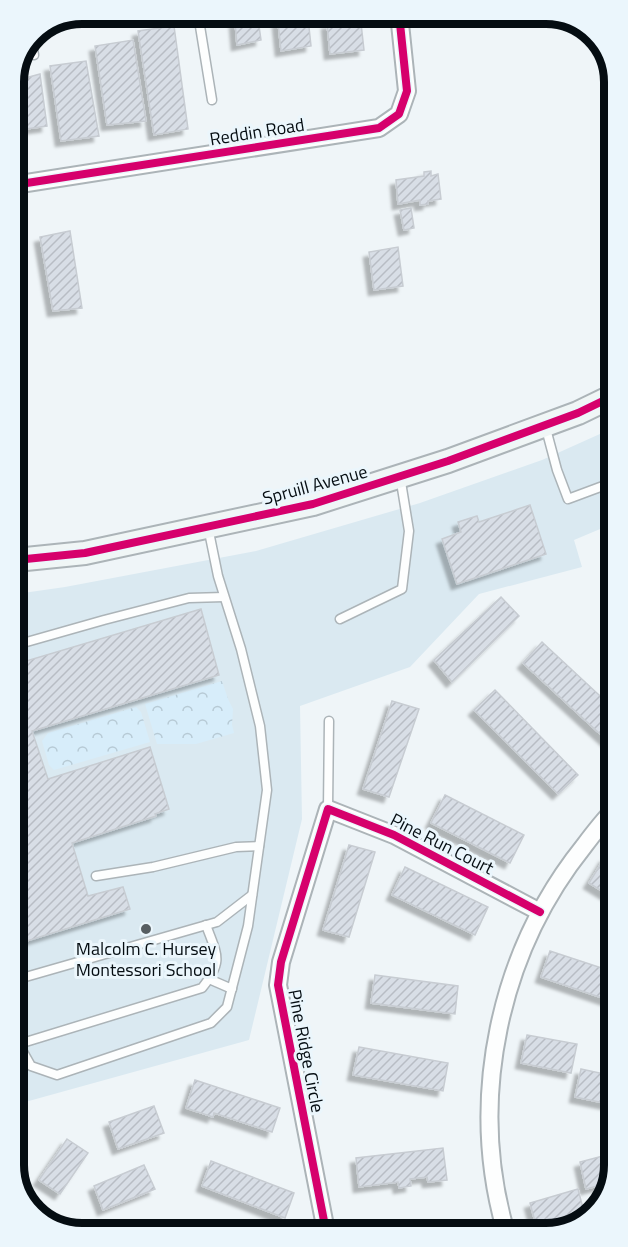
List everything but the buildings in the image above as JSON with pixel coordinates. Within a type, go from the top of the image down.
[{"type":"street","name":"Reddin Road","points":[[24,183],[379,128],[399,114],[407,91],[400,24]]},
{"type":"street","name":"Spruill Avenue","points":[[24,559],[85,553],[313,504],[448,460],[578,413],[604,400]]},
{"type":"street","name":"Pine Run Court","points":[[328,809],[394,835],[540,912]]},
{"type":"street","name":"Pine Ridge Circle","points":[[324,1223],[278,985],[281,963],[328,809]]},
{"type":"street","points":[[504,1223],[499,1207],[491,1154],[490,1115],[492,1070],[504,1006],[526,939],[553,888],[571,861],[604,822]]},
{"type":"lane","points":[[200,24],[212,100]]},
{"type":"lane","points":[[34,51],[34,55]]},
{"type":"lane","points":[[545,425],[557,470],[568,499],[604,486]]},
{"type":"lane","points":[[340,619],[402,589],[409,531],[400,476]]},
{"type":"lane","points":[[24,1054],[31,1066],[57,1075],[211,1023],[227,1007],[248,926],[267,790],[260,726],[241,649],[218,576],[208,526]]},
{"type":"lane","points":[[24,643],[189,598],[224,597]]},
{"type":"lane","points":[[328,809],[329,721]]},
{"type":"lane","points":[[96,876],[153,867],[236,847],[259,846]]},
{"type":"lane","points":[[24,977],[206,925],[217,921],[252,895]]},
{"type":"lane","points":[[24,1042],[202,988],[213,975],[218,957],[206,925]]},
{"type":"lane","points":[[209,980],[232,989]]},
{"type":"shaded area","name":"Malcolm C. Hursey Montessori School","points":[[604,432],[604,527],[574,540],[582,567],[479,594],[410,667],[300,706],[302,819],[249,1040],[24,1102],[24,593],[256,551],[420,503],[542,460]]},
{"type":"green space","points":[[222,681],[233,709],[234,733],[196,744],[157,744],[145,704]]},
{"type":"green space","points":[[136,707],[141,712],[150,742],[54,770],[49,765],[42,741],[48,733]]},
{"type":"cycle path","points":[[24,183],[379,128],[399,114],[407,91],[400,24]]},
{"type":"cycle path","points":[[24,559],[85,553],[313,504],[448,461],[578,413],[604,400]]},
{"type":"cycle path","points":[[324,1223],[278,985],[281,962],[328,809],[394,835],[540,912]]},
{"type":"place","name":"Malcolm C. Hursey Montessori School","points":[[146,929]]}]
